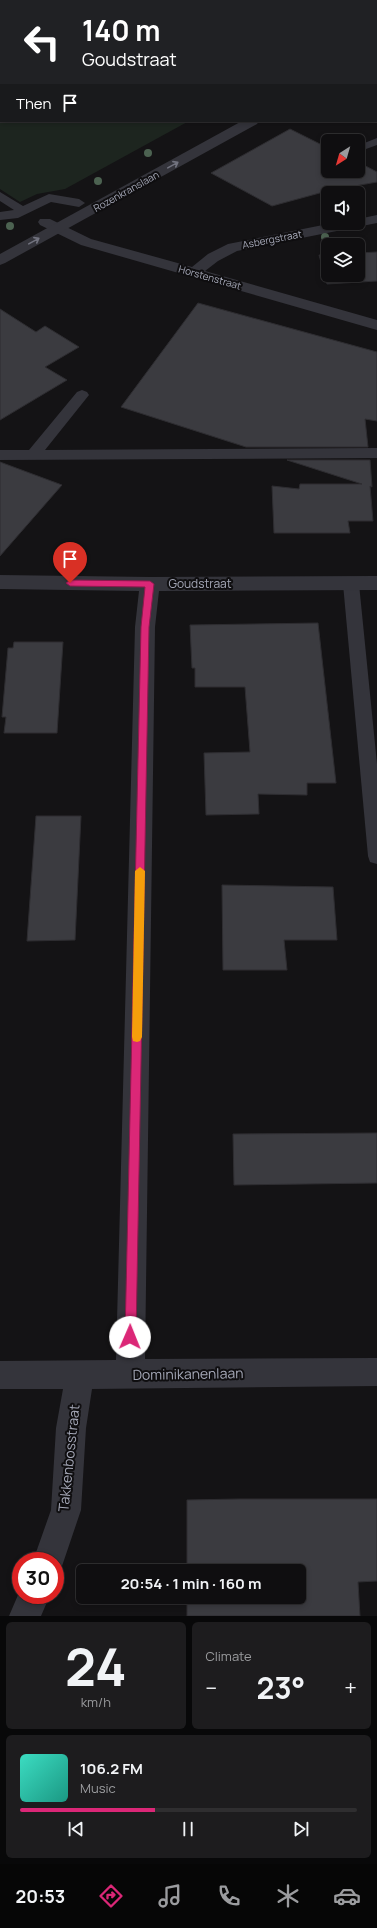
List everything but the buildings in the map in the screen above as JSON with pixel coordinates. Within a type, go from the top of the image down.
[{"type":"street","name":"Rozenkranslaan","points":[[0,260],[51,225],[79,203],[227,122]]},
{"type":"street","name":"Rozenkranslaan","points":[[0,246],[51,225],[250,122]]},
{"type":"street","name":"Asbergstraat","points":[[365,221],[377,219]]},
{"type":"street","name":"Horstenstraat","points":[[51,225],[86,242],[196,272],[377,325]]},
{"type":"street","name":"Asbergstraat","points":[[196,272],[203,264],[216,254],[233,246],[321,230]]},
{"type":"street","name":"Goudstraat","points":[[0,582],[150,584],[377,584]]},
{"type":"street","points":[[130,1375],[145,627],[150,584]]},
{"type":"street","name":"Dominikanenlaan","points":[[0,1375],[79,1376],[377,1372]]},
{"type":"street","name":"Takkenbosstraat","points":[[52,1552],[66,1510],[71,1428],[79,1376]]},
{"type":"street","points":[[25,1616],[30,1604]]},
{"type":"lane","points":[[366,146],[377,141]]},
{"type":"lane","points":[[0,196],[23,210]]},
{"type":"lane","points":[[0,216],[14,214],[49,198],[79,203]]},
{"type":"lane","points":[[33,455],[82,395]]},
{"type":"lane","points":[[0,455],[377,453]]},
{"type":"lane","points":[[351,584],[371,740],[377,856]]},
{"type":"shaded area","points":[[0,122],[187,122],[65,189],[37,194],[20,202],[0,189]]},
{"type":"slow traffic","points":[[137,1037],[140,871]]},
{"type":"route","points":[[70,583],[150,584],[145,627],[130,1337]]}]
